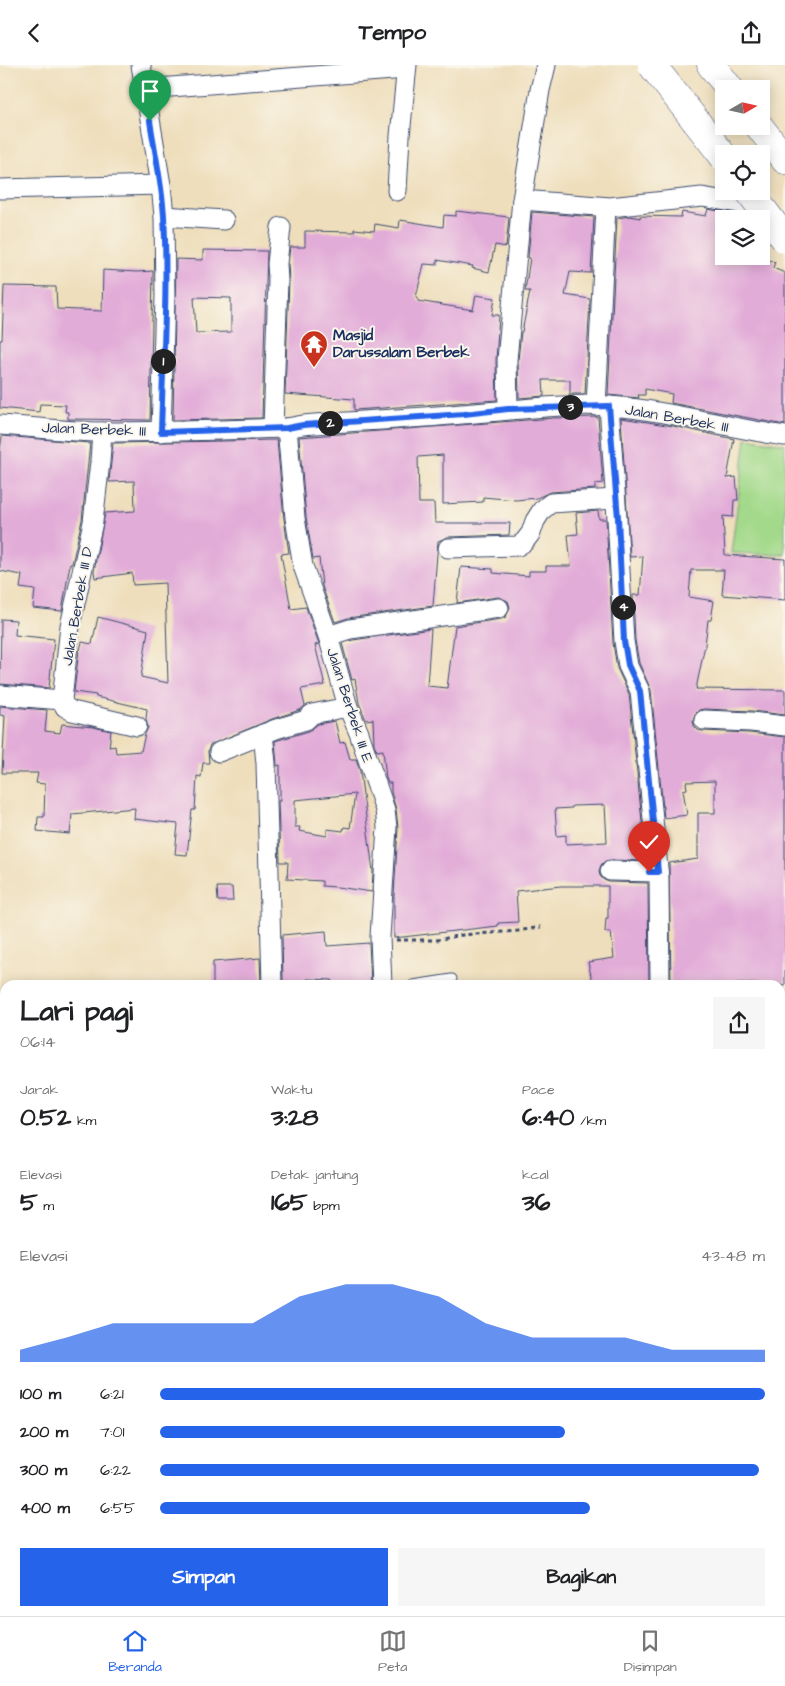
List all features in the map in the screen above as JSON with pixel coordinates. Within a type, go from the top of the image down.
[{"type":"highway","points":[[652,65],[715,146]]},
{"type":"highway","points":[[711,65],[723,80]]},
{"type":"highway","points":[[766,135],[785,160]]},
{"type":"highway","points":[[756,200],[785,239]]},
{"type":"street","points":[[141,65],[161,185],[164,216],[165,296],[161,432]]},
{"type":"street","points":[[508,409],[507,360],[522,200],[540,90],[546,65]]},
{"type":"street","points":[[641,65],[650,76],[660,71],[664,65]]},
{"type":"street","points":[[145,89],[407,67],[397,191]]},
{"type":"street","points":[[0,189],[161,185]]},
{"type":"street","points":[[522,200],[606,207],[702,197],[738,203],[785,222]]},
{"type":"street","points":[[606,207],[602,406],[615,499],[624,641],[628,665],[640,691],[658,872],[660,980]]},
{"type":"street","points":[[164,216],[224,220]]},
{"type":"street","name":"Jalan Berbek III E","points":[[281,227],[277,265],[280,428],[303,566],[328,636],[348,707],[359,733],[385,810],[387,827],[380,937],[382,980]]},
{"type":"street","name":"Jalan Berbek III","points":[[0,425],[102,432],[161,432],[280,428],[508,409],[602,406],[662,413],[754,432],[785,436]]},
{"type":"street","name":"Jalan Berbek III D","points":[[62,700],[70,626],[93,522],[102,432]]},
{"type":"street","points":[[448,548],[518,545],[528,538],[542,510],[551,503],[615,499]]},
{"type":"street","points":[[328,636],[350,629],[499,608]]},
{"type":"street","points":[[0,695],[62,700],[65,707],[72,711],[136,726]]},
{"type":"street","points":[[219,752],[263,734],[306,720],[312,714],[348,707]]},
{"type":"street","points":[[704,720],[759,722],[785,726]]},
{"type":"street","points":[[263,734],[266,763],[272,980]]},
{"type":"street","points":[[610,871],[658,872]]},
{"type":"lane","points":[[446,980],[452,979]]},
{"type":"path","points":[[380,937],[394,940],[437,940],[462,935],[518,931],[541,927]]},
{"type":"green space","points":[[746,438],[785,444],[785,555],[731,553]]},
{"type":"building","points":[[708,209],[715,210],[715,265],[770,265],[770,260],[775,262],[773,268],[785,273],[785,425],[671,403],[672,394],[645,389],[645,395],[638,395],[639,398],[608,395],[617,218],[630,216],[640,218],[640,216],[681,217],[682,212],[706,216]]},
{"type":"building","points":[[456,211],[509,217],[506,247],[495,245],[489,272],[472,268],[473,266],[437,260],[437,265],[424,264],[416,297],[418,297],[418,301],[473,310],[476,295],[495,298],[492,315],[499,315],[496,360],[497,400],[354,410],[354,399],[285,394],[290,247],[305,247],[305,231],[354,232],[354,229],[374,231],[375,224],[399,228],[400,220],[443,227],[444,215],[456,216]]},
{"type":"building","points":[[532,212],[594,217],[591,273],[570,272],[565,295],[590,299],[585,394],[570,394],[570,380],[543,380],[544,396],[519,398],[518,360],[521,332],[530,291],[525,291],[530,258],[528,258]]},
{"type":"building","points":[[203,250],[267,251],[262,418],[173,420],[176,259],[203,260]],"holes":[[[194,297],[231,298],[231,332],[196,333]]]},
{"type":"building","points":[[103,270],[153,271],[150,420],[68,419],[68,412],[65,412],[66,405],[40,404],[39,412],[0,408],[0,340],[2,340],[4,286],[56,287],[57,309],[102,311]]},
{"type":"building","points":[[598,417],[603,483],[595,484],[595,489],[550,492],[537,498],[516,500],[483,497],[483,502],[443,504],[443,455],[418,457],[419,503],[434,503],[435,523],[510,523],[509,535],[448,537],[438,541],[433,606],[348,618],[335,622],[322,586],[319,558],[313,559],[306,517],[299,437],[554,418]]},
{"type":"building","points":[[621,418],[673,426],[734,439],[727,478],[736,477],[738,500],[734,500],[733,517],[723,516],[725,555],[785,559],[785,600],[722,595],[724,570],[691,570],[689,597],[714,601],[711,620],[708,620],[696,689],[785,690],[785,715],[752,711],[704,709],[699,710],[695,714],[693,720],[694,726],[698,730],[703,731],[785,737],[785,980],[671,980],[669,863],[698,859],[698,813],[715,813],[715,781],[686,782],[687,789],[683,790],[687,815],[664,818],[651,690],[639,663],[635,640],[633,595],[640,595],[643,556],[630,557]]},
{"type":"building","points":[[2,436],[90,443],[82,520],[72,564],[70,564],[62,611],[33,608],[35,590],[20,588],[22,575],[0,571],[0,451]]},
{"type":"building","points":[[277,440],[289,553],[281,554],[291,609],[306,607],[319,644],[315,645],[325,685],[301,689],[305,706],[300,710],[272,719],[210,745],[208,751],[209,763],[203,763],[201,777],[197,776],[195,810],[192,810],[187,855],[175,854],[178,824],[134,819],[135,808],[72,814],[70,834],[37,831],[38,817],[44,817],[45,784],[36,783],[38,773],[2,773],[5,716],[0,715],[0,706],[47,710],[45,731],[60,733],[62,724],[93,727],[111,731],[109,747],[115,746],[116,753],[141,751],[148,728],[146,719],[147,709],[96,697],[96,695],[74,692],[79,650],[82,642],[92,644],[98,617],[148,630],[141,677],[168,683],[165,583],[133,585],[132,573],[95,578],[94,571],[105,513],[135,511],[134,481],[109,482],[113,443]]},
{"type":"building","points":[[598,511],[599,519],[606,519],[613,643],[617,668],[629,694],[646,861],[605,861],[599,871],[600,876],[609,882],[648,883],[649,980],[592,980],[588,962],[614,958],[611,932],[605,932],[606,918],[608,918],[608,886],[561,886],[516,891],[518,922],[498,923],[498,926],[394,938],[394,896],[398,828],[396,809],[391,792],[391,783],[388,783],[386,778],[383,750],[377,751],[374,744],[373,719],[366,720],[359,703],[355,679],[352,680],[342,643],[431,629],[427,686],[447,688],[455,626],[501,619],[506,617],[510,607],[508,601],[498,597],[457,603],[461,567],[493,569],[493,573],[529,576],[529,571],[546,571],[546,566],[571,566],[568,535],[578,534],[576,513]],"holes":[[[605,805],[607,842],[566,844],[566,835],[557,836],[555,809],[572,808],[572,806]]]},
{"type":"building","points":[[1,619],[16,620],[15,635],[54,639],[49,688],[0,684]]},
{"type":"building","points":[[335,721],[340,743],[345,742],[350,759],[356,759],[360,771],[373,871],[372,892],[322,886],[322,881],[287,879],[288,862],[280,862],[278,801],[280,801],[280,765],[277,766],[275,741],[309,731],[318,724]],"holes":[[[355,794],[350,828],[344,827],[343,831],[327,829],[327,836],[299,831],[300,827],[295,827],[295,800]]]},
{"type":"building","points":[[217,887],[232,887],[233,901],[218,901]]},
{"type":"building","points":[[326,931],[327,946],[369,943],[371,980],[283,980],[282,935]]},
{"type":"building","points":[[260,958],[261,980],[213,980],[213,962]]},
{"type":"place","name":"Masjid Darussalam Berbek","points":[[314,368]]},
{"type":"route","points":[[150,121],[161,185],[164,216],[165,296],[161,432],[287,428],[303,425],[464,414],[508,409],[609,406],[618,518],[624,641],[628,665],[640,691],[658,872],[649,872]]}]
